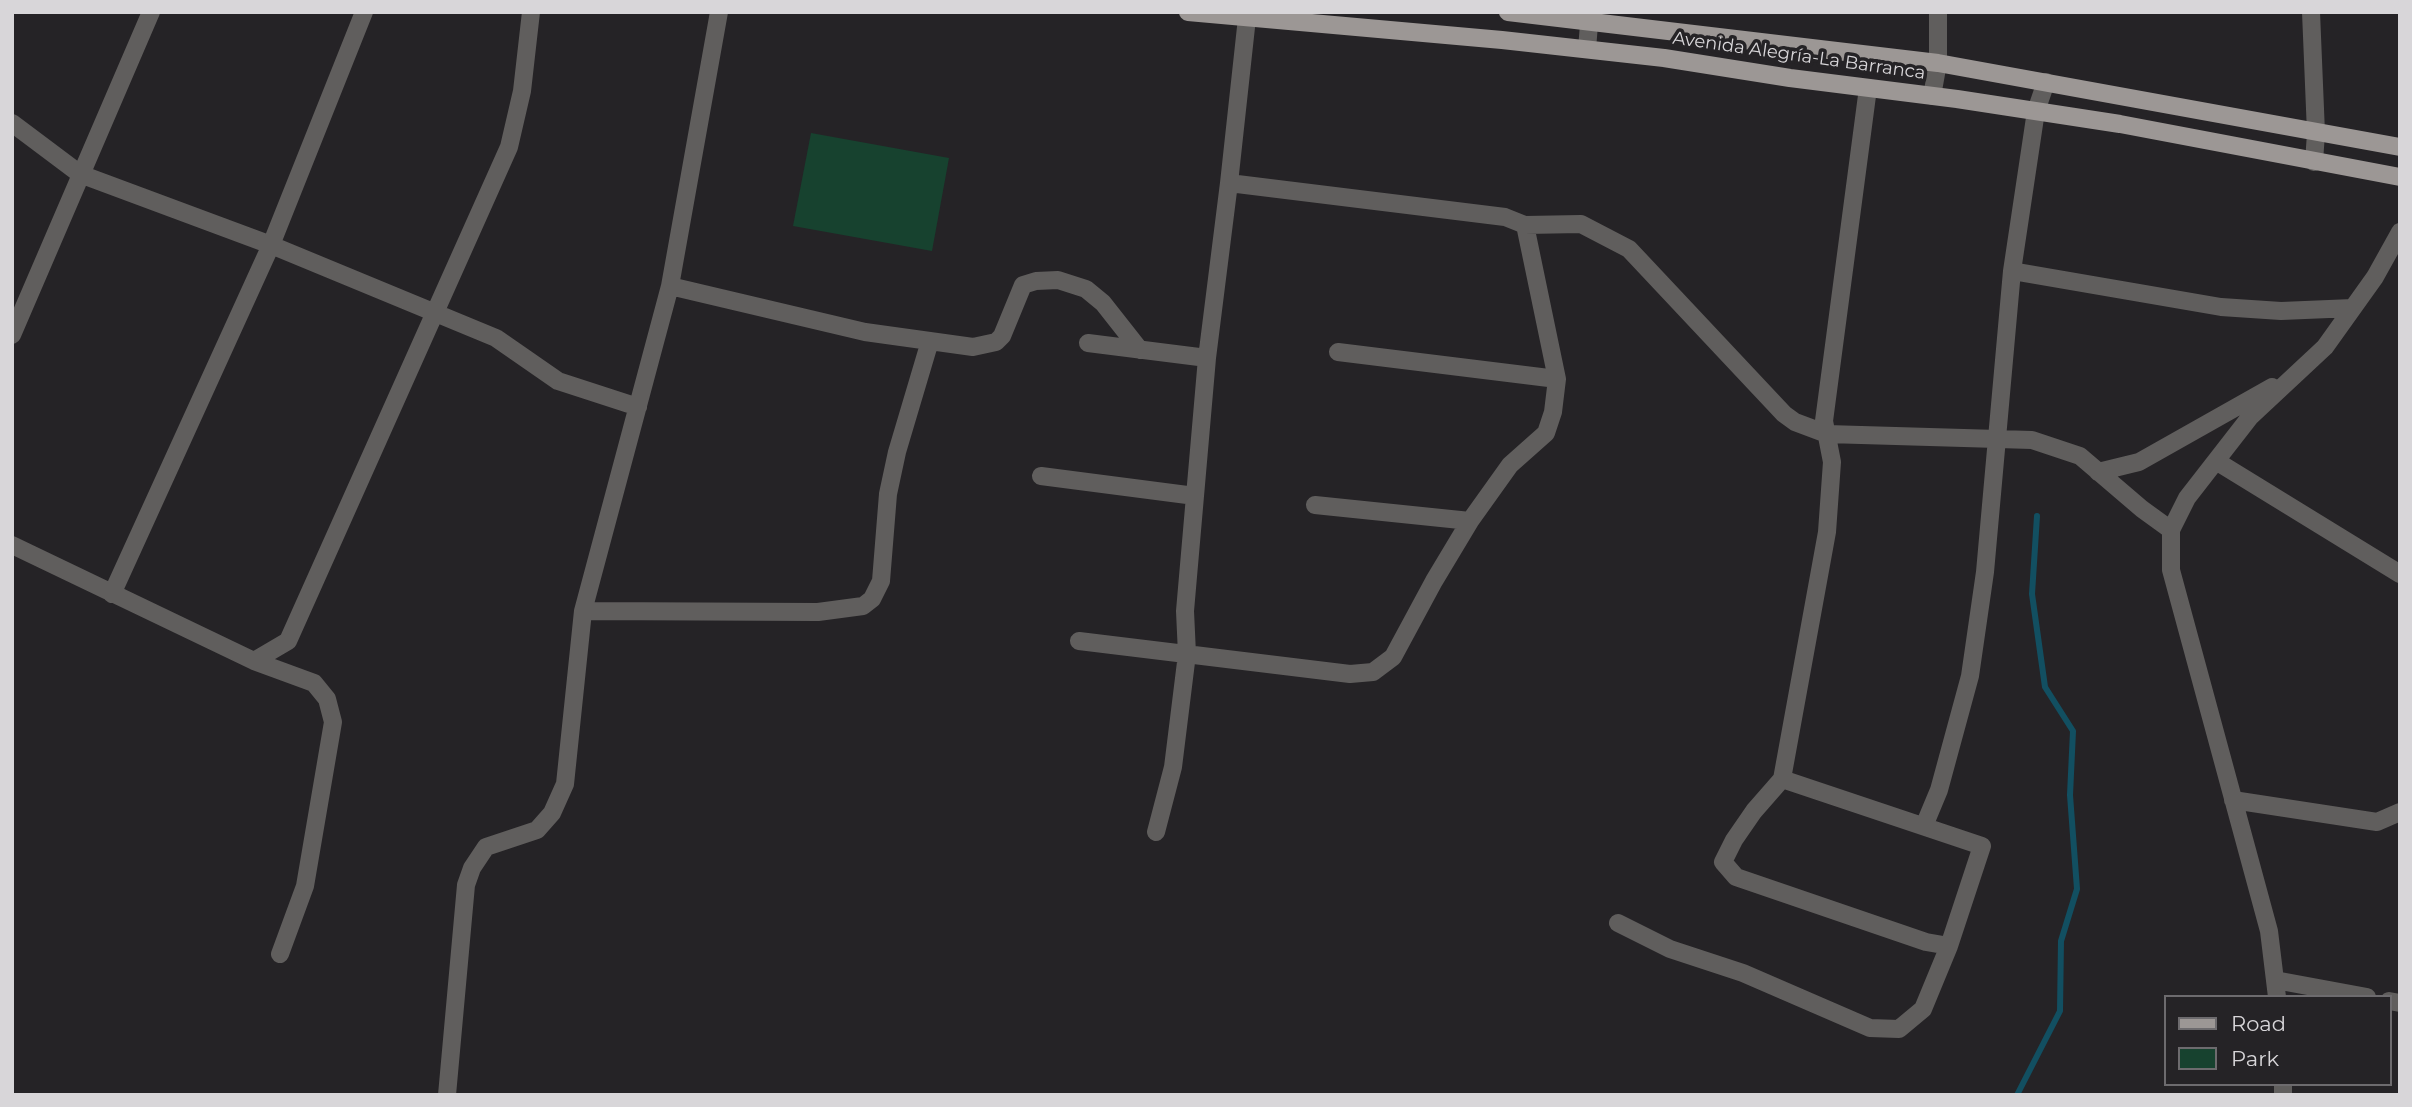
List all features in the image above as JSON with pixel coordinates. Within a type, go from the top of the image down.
[{"type":"main road","name":"Avenida Alegría-La Barranca","points":[[1188,12],[1664,58],[2120,124],[2400,177]]},
{"type":"main road","name":"Avenida Alegría-La Barranca","points":[[1508,12],[1590,17],[1938,63],[2400,147]]},
{"type":"street","points":[[12,335],[150,12]]},
{"type":"street","points":[[112,594],[271,245],[365,12]]},
{"type":"street","points":[[254,661],[288,641],[509,147],[522,91],[531,12]]},
{"type":"street","points":[[447,1095],[466,885],[472,868],[486,847],[537,830],[552,813],[565,785],[583,611],[670,286],[719,12]]},
{"type":"street","points":[[1933,96],[1938,63],[1938,12]]},
{"type":"street","points":[[2311,12],[2316,133],[2314,162]]},
{"type":"street","points":[[1587,49],[1590,17]]},
{"type":"street","points":[[1156,832],[1172,766],[1187,654],[1185,611],[1207,358],[1247,18]]},
{"type":"street","points":[[1924,826],[1938,790],[1970,676],[1985,572],[2012,271],[2036,111],[2046,82]]},
{"type":"street","points":[[1868,88],[1824,421],[1832,462],[1828,532],[1782,779],[1734,839],[1723,863],[1736,877],[1926,942],[1950,946]]},
{"type":"street","points":[[12,123],[80,174],[271,245],[496,338],[558,381],[638,407]]},
{"type":"street","points":[[1229,183],[1505,217],[1525,225],[1581,224],[1629,249],[1784,414],[1795,422],[1826,434],[2032,440],[2080,456],[2171,530]]},
{"type":"street","points":[[1079,641],[1350,674],[1373,671],[1393,657],[1470,521],[1510,465],[1546,433],[1553,412],[1558,379],[1525,225]]},
{"type":"street","points":[[2347,995],[2276,988],[2269,931],[2171,569],[2171,530],[2187,498],[2250,417],[2325,347],[2375,277],[2400,232]]},
{"type":"street","points":[[2012,271],[2221,307],[2281,312],[2353,308]]},
{"type":"street","points":[[670,286],[864,332],[973,347],[996,342],[1002,336],[1023,285],[1036,281],[1058,280],[1086,289],[1103,303],[1140,350]]},
{"type":"street","points":[[583,611],[818,612],[863,606],[872,599],[881,581],[888,494],[897,452],[930,341]]},
{"type":"street","points":[[1088,343],[1207,358]]},
{"type":"street","points":[[1338,352],[1558,379]]},
{"type":"street","points":[[2098,472],[2139,462],[2296,373]]},
{"type":"street","points":[[2216,461],[2400,574]]},
{"type":"street","points":[[1041,476],[1195,496]]},
{"type":"street","points":[[1315,505],[1470,521]]},
{"type":"street","points":[[12,545],[254,661],[314,683],[327,699],[333,722],[305,886],[280,954]]},
{"type":"street","points":[[1618,923],[1670,949],[1742,974],[1870,1028],[1899,1029],[1923,1009],[1950,946],[1982,846],[1782,779]]},
{"type":"street","points":[[2233,800],[2377,822],[2400,812]]},
{"type":"green space","points":[[811,133],[949,158],[932,251],[793,226]]},
{"type":"waterway","points":[[2017,1095],[2060,1011],[2061,941],[2077,889],[2070,795],[2073,731],[2045,687],[2032,594],[2037,516]]}]
